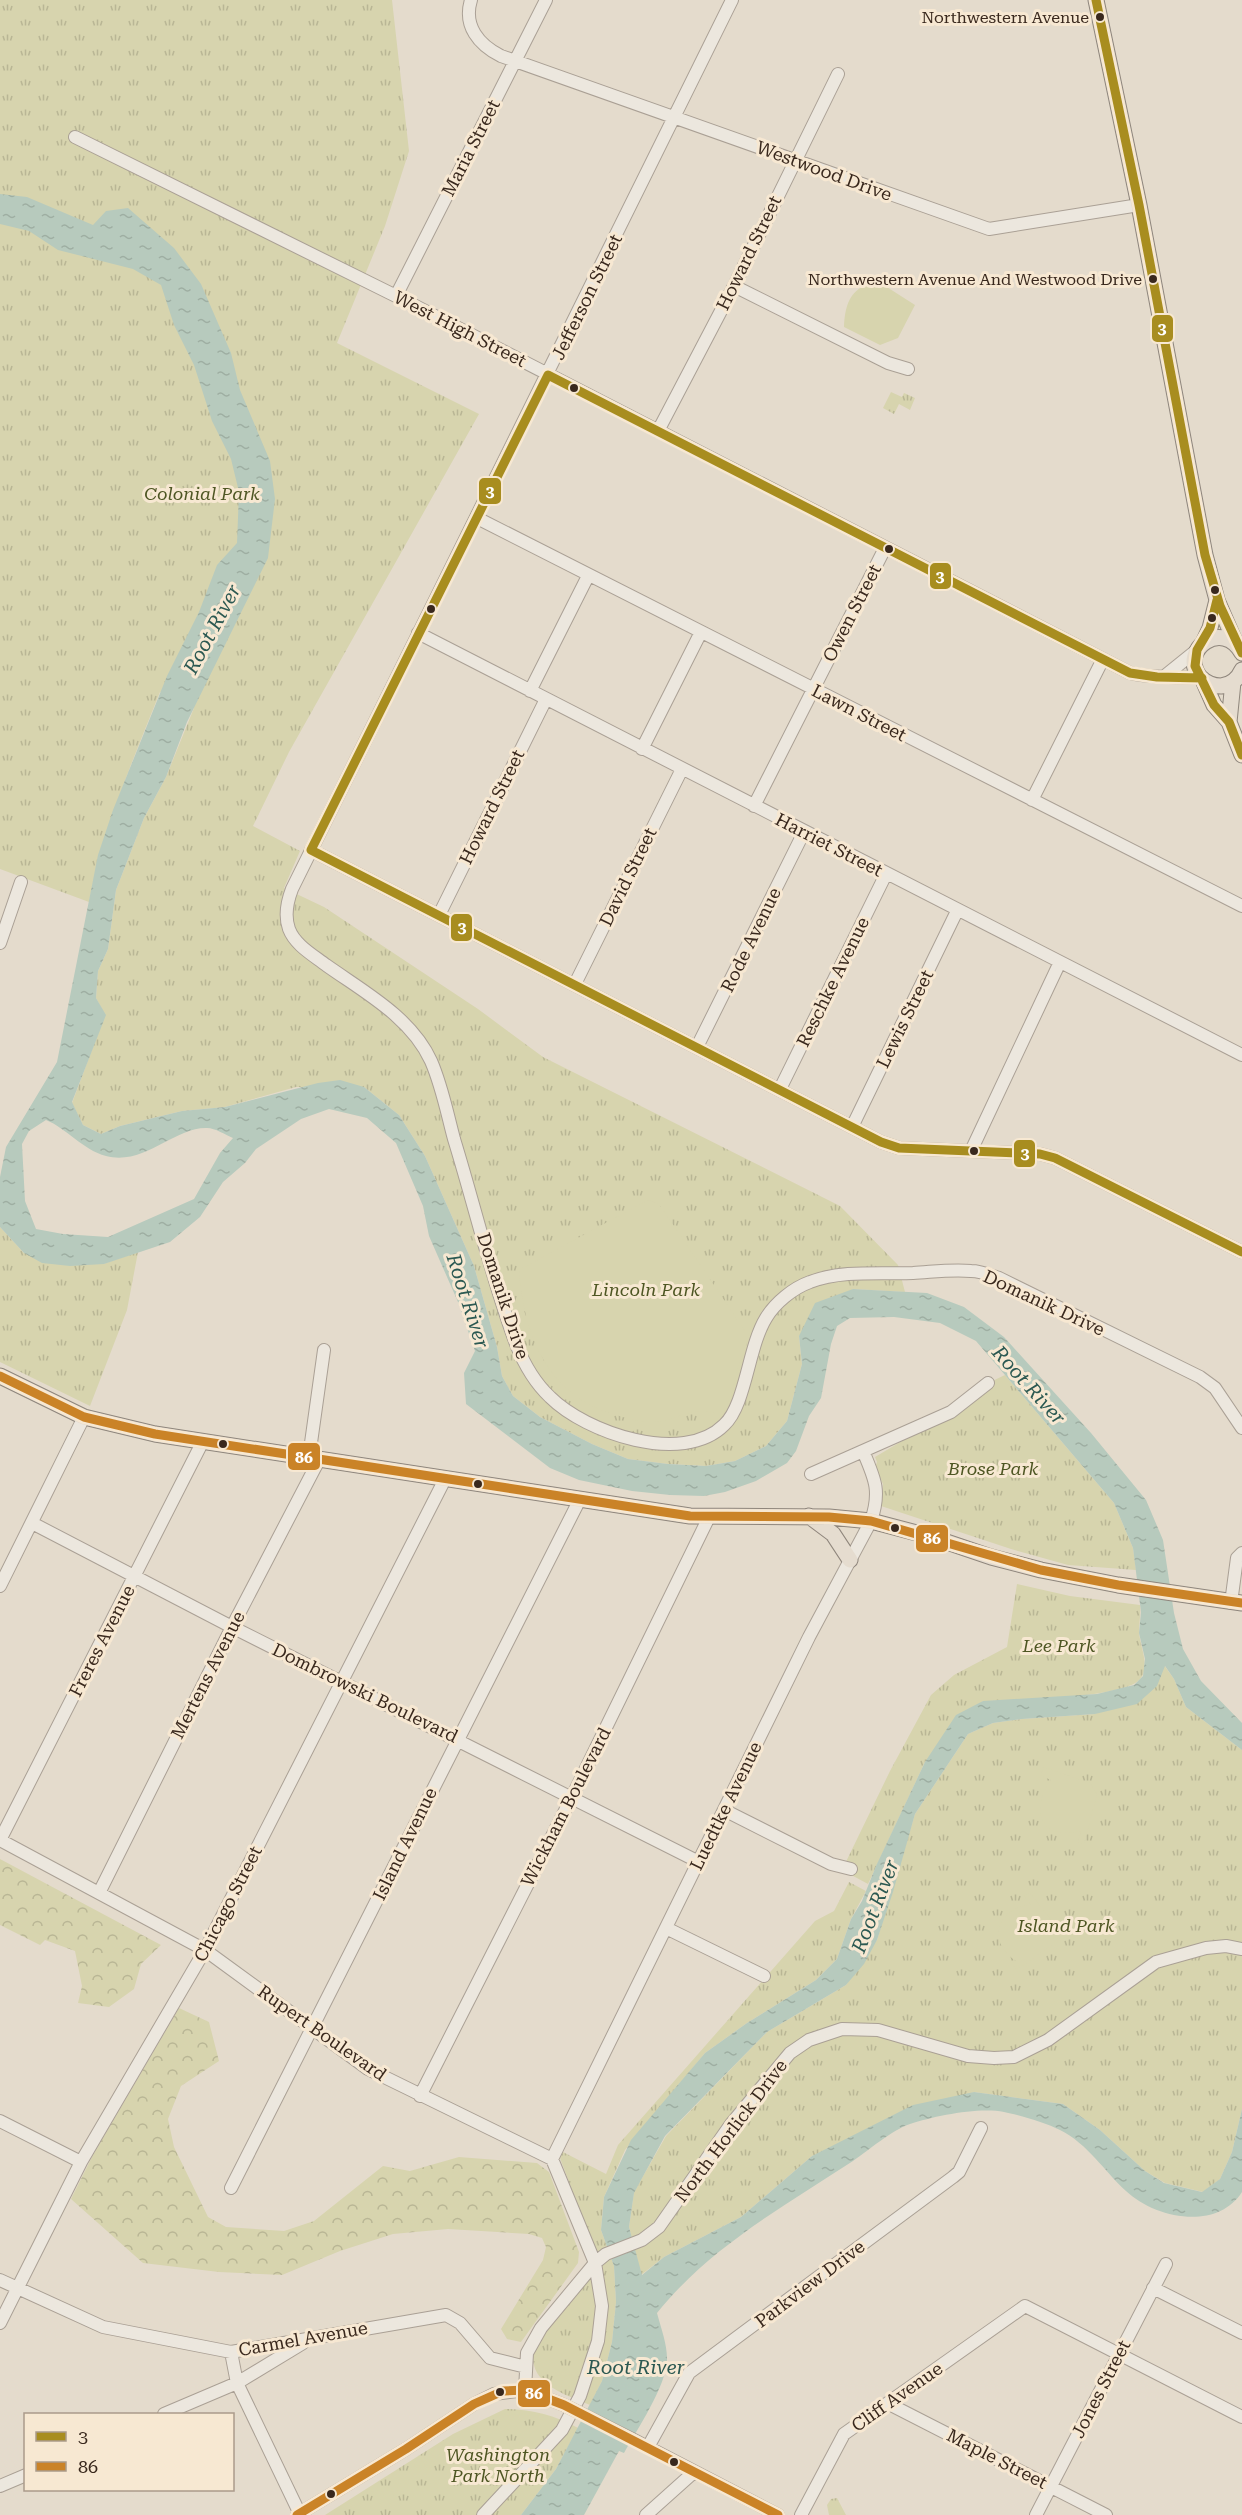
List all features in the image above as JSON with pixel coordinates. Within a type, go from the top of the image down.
[{"type":"main road","points":[[1096,0],[1139,205],[1205,555],[1217,600],[1239,647]]},
{"type":"main road","points":[[1217,600],[1210,628],[1200,647],[1195,666],[1214,705],[1229,722],[1242,755]]},
{"type":"main road","points":[[1200,647],[1218,637],[1226,638],[1239,647]]},
{"type":"main road","points":[[1202,679],[1218,686],[1239,675]]},
{"type":"main road","points":[[1229,722],[1239,675]]},
{"type":"main road","points":[[0,1376],[84,1417],[154,1434],[314,1457],[579,1501],[709,1517],[809,1516],[871,1521],[932,1537],[1021,1565],[1118,1585],[1237,1603]]},
{"type":"main road","points":[[809,1516],[833,1534],[850,1560]]},
{"type":"street","name":"Westwood Drive","points":[[471,0],[469,15],[479,41],[493,52],[515,62],[989,230],[1139,205]]},
{"type":"street","name":"Maria Street","points":[[396,296],[546,0]]},
{"type":"street","name":"Jefferson Street","points":[[311,850],[732,0]]},
{"type":"street","name":"Howard Street","points":[[658,431],[734,286],[838,74]]},
{"type":"street","name":"West High Street","points":[[75,137],[396,296],[1130,673],[1148,678],[1166,675],[1202,679]]},
{"type":"street","points":[[734,286],[888,363],[908,369]]},
{"type":"street","name":"Lawn Street","points":[[477,518],[1242,906]]},
{"type":"street","name":"Owen Street","points":[[754,806],[885,548]]},
{"type":"street","points":[[530,691],[588,576]]},
{"type":"street","points":[[642,749],[701,632]]},
{"type":"street","name":"Harriet Street","points":[[418,633],[1242,1055]]},
{"type":"street","points":[[1166,675],[1200,647]]},
{"type":"street","points":[[1032,801],[1103,659]]},
{"type":"street","name":"Howard Street","points":[[439,915],[546,699]]},
{"type":"street","name":"David Street","points":[[575,984],[682,769]]},
{"type":"street","name":"Rode Avenue","points":[[697,1047],[804,832]]},
{"type":"street","points":[[311,850],[880,1142],[899,1148],[1040,1154],[1054,1158],[1242,1252]]},
{"type":"street","name":"Domanik Drive","points":[[311,850],[288,899],[289,928],[305,949],[394,1015],[420,1040],[441,1087],[503,1304],[523,1361],[551,1398],[571,1414],[620,1435],[669,1445],[688,1444],[710,1437],[727,1424],[735,1407],[757,1335],[767,1316],[794,1290],[808,1282],[837,1276],[972,1271],[999,1278],[1200,1377],[1215,1388],[1242,1428]]},
{"type":"street","name":"Reschke Avenue","points":[[780,1089],[886,874]]},
{"type":"street","points":[[0,943],[21,882]]},
{"type":"street","name":"Lewis Street","points":[[852,1127],[957,911]]},
{"type":"street","points":[[971,1151],[1060,962]]},
{"type":"street","name":"Mertens Avenue","points":[[99,1893],[314,1457],[324,1350]]},
{"type":"street","points":[[811,1474],[951,1412],[987,1383]]},
{"type":"street","points":[[0,1586],[84,1417]]},
{"type":"street","name":"Freres Avenue","points":[[0,1840],[203,1441]]},
{"type":"street","name":"Luedtke Avenue","points":[[552,2159],[809,1637],[871,1521],[877,1488],[862,1451]]},
{"type":"street","name":"Chicago Street","points":[[0,2323],[81,2162],[205,1950],[445,1479]]},
{"type":"street","name":"Island Avenue","points":[[231,2188],[579,1501]]},
{"type":"street","name":"Wickham Boulevard","points":[[420,2096],[572,1797],[709,1517]]},
{"type":"street","name":"Dombrowski Boulevard","points":[[32,1523],[232,1627],[457,1738],[699,1862]]},
{"type":"street","points":[[1237,1603],[1237,1558],[1242,1553]]},
{"type":"street","points":[[724,1810],[831,1864],[851,1869]]},
{"type":"street","name":"Rupert Boulevard","points":[[0,1840],[205,1950],[368,2069],[552,2159]]},
{"type":"street","points":[[666,1928],[764,1976]]},
{"type":"street","name":"North Horlick Drive","points":[[525,2390],[527,2353],[533,2339],[595,2263],[606,2254],[652,2235],[664,2222],[731,2124],[790,2053],[809,2040],[842,2029],[878,2030],[968,2056],[1014,2057],[1048,2040],[1156,1962],[1206,1948],[1226,1946],[1242,1949]]},
{"type":"street","points":[[0,2121],[81,2162]]},
{"type":"street","name":"Parkview Drive","points":[[648,2447],[689,2373],[959,2172],[981,2128]]},
{"type":"street","points":[[483,2515],[562,2430],[579,2396],[598,2341],[602,2306],[595,2263],[552,2159]]},
{"type":"street","name":"Jones Street","points":[[1036,2515],[1166,2264]]},
{"type":"street","name":"Carmel Avenue","points":[[0,2280],[103,2327],[231,2352],[446,2315],[460,2324],[490,2358],[526,2367]]},
{"type":"street","points":[[1153,2288],[1242,2333]]},
{"type":"street","name":"Cliff Avenue","points":[[801,2515],[844,2434],[1025,2306],[1119,2354]]},
{"type":"street","points":[[168,2413],[237,2382],[312,2338]]},
{"type":"street","points":[[231,2352],[237,2382],[298,2514],[474,2404],[503,2391],[525,2390],[564,2405],[777,2515]]},
{"type":"street","points":[[1119,2354],[1242,2417]]},
{"type":"street","name":"Maple Street","points":[[889,2404],[1106,2515]]},
{"type":"street","points":[[646,2515],[694,2472]]},
{"type":"street","points":[[0,2486],[24,2476]]},
{"type":"green space","points":[[0,0],[392,0],[409,151],[385,226],[337,343],[479,414],[289,752],[253,826],[300,851],[284,888],[324,907],[478,1009],[543,1057],[840,1206],[898,1265],[905,1292],[853,1289],[799,1336],[802,1364],[787,1421],[766,1446],[735,1461],[706,1466],[628,1459],[592,1444],[540,1417],[513,1396],[502,1376],[497,1347],[474,1266],[425,1156],[399,1115],[364,1087],[296,1087],[225,1107],[182,1111],[120,1126],[101,1134],[83,1125],[72,1103],[105,1015],[96,998],[98,971],[108,949],[116,890],[144,818],[166,777],[194,708],[160,692],[129,769],[102,847],[89,902],[0,869]]},
{"type":"green space","points":[[879,282],[915,305],[898,338],[880,345],[844,327],[846,310],[852,296],[862,287]]},
{"type":"green space","points":[[891,392],[902,397],[904,393],[915,398],[910,410],[899,404],[894,414],[883,408]]},
{"type":"green space","name":"Lincoln Park","points":[[648,1200],[659,1204],[749,1337],[731,1396],[722,1416],[702,1411],[667,1420],[647,1422],[620,1416],[593,1406],[573,1394],[557,1378],[544,1360],[534,1340],[527,1318],[519,1270]]},
{"type":"green space","points":[[0,1227],[24,1253],[103,1264],[138,1252],[127,1310],[90,1406],[0,1362]]},
{"type":"green space","name":"Brose Park","points":[[1005,1375],[1114,1503],[1133,1548],[1136,1570],[1068,1565],[1011,1549],[881,1506],[883,1484],[875,1468],[877,1462],[875,1457],[951,1412],[988,1383]]},
{"type":"green space","name":"Lee Park","points":[[1017,1584],[1070,1596],[1140,1605],[1139,1632],[1145,1662],[1141,1678],[1131,1685],[1092,1694],[983,1701],[925,1762],[868,1884],[842,1870],[890,1771],[931,1695],[954,1675],[1007,1647]]},
{"type":"green space","name":"Island Park","points":[[1164,1665],[1174,1679],[1186,1707],[1242,1750],[1242,2109],[1232,2152],[1220,2179],[1203,2192],[1165,2183],[1145,2171],[1100,2130],[1063,2104],[974,2092],[812,2156],[741,2217],[664,2257],[641,2275],[629,2227],[634,2192],[666,2136],[767,2032],[846,1985],[877,1940],[915,1814],[968,1734],[993,1723],[1095,1714]]},
{"type":"green space","points":[[1043,1767],[1090,1783],[1097,1794],[1084,1844],[1078,1842],[1081,1831],[1067,1833],[1056,1831],[1048,1827],[1043,1820],[1040,1812],[1041,1802],[1044,1791],[1051,1780],[1041,1776]]},
{"type":"green space","points":[[0,1859],[161,1945],[141,1964],[134,1989],[109,2007],[78,2003],[82,1986],[75,1951],[45,1940],[40,1945],[0,1925]]},
{"type":"green space","points":[[849,1882],[866,1891],[851,1919],[837,1959],[816,1980],[747,2023],[705,2053],[625,2150],[604,2197],[601,2230],[614,2266],[616,2302],[612,2342],[602,2381],[590,2405],[558,2391],[539,2376],[533,2357],[551,2325],[598,2268],[589,2236],[560,2158],[561,2151],[606,2174],[618,2145],[815,1921],[834,1911]]},
{"type":"green space","points":[[1030,1893],[1056,1926],[1054,1943],[1017,1970],[1013,1965],[1016,1961],[1001,1945],[1000,1927],[1003,1919],[1010,1912],[1019,1907],[1031,1905],[1024,1896]]},
{"type":"green space","points":[[179,2008],[209,2022],[219,2061],[181,2086],[168,2119],[174,2147],[208,2217],[226,2227],[284,2231],[314,2221],[383,2166],[410,2171],[459,2157],[537,2163],[549,2172],[579,2252],[578,2263],[521,2342],[507,2339],[501,2329],[543,2260],[546,2247],[542,2238],[529,2234],[448,2229],[393,2234],[340,2251],[282,2275],[219,2272],[143,2263],[71,2199],[93,2155]]},
{"type":"green space","name":"Washington Park North","points":[[505,2409],[542,2414],[578,2428],[556,2469],[521,2515],[325,2515],[453,2434]]},
{"type":"green space","points":[[837,2498],[846,2515],[829,2515],[827,2505],[831,2499]]},
{"type":"water","name":"Root River","points":[[0,194],[27,197],[93,225],[106,211],[128,208],[174,248],[201,284],[231,353],[240,390],[270,461],[275,499],[268,558],[187,722],[166,777],[144,818],[116,890],[108,949],[98,971],[96,998],[106,1015],[72,1102],[83,1125],[101,1134],[120,1126],[182,1111],[225,1107],[318,1083],[340,1080],[364,1087],[399,1115],[425,1156],[474,1266],[497,1347],[502,1376],[513,1396],[540,1417],[592,1444],[628,1459],[706,1466],[735,1461],[766,1446],[787,1421],[802,1364],[799,1336],[815,1303],[853,1289],[927,1293],[964,1307],[1004,1337],[1091,1433],[1146,1500],[1163,1540],[1174,1613],[1183,1649],[1201,1681],[1242,1723],[1242,1750],[1186,1707],[1174,1679],[1165,1666],[1157,1686],[1137,1704],[1095,1714],[993,1723],[968,1734],[915,1814],[877,1940],[864,1964],[846,1985],[767,2032],[665,2136],[634,2193],[629,2227],[642,2275],[664,2257],[741,2217],[812,2156],[913,2105],[974,2092],[1063,2104],[1100,2130],[1145,2171],[1164,2183],[1202,2192],[1220,2179],[1232,2152],[1242,2109],[1242,2192],[1231,2204],[1218,2212],[1186,2217],[1169,2214],[1139,2201],[1126,2191],[1095,2158],[1070,2136],[1025,2117],[1004,2112],[969,2111],[944,2115],[903,2127],[774,2212],[724,2248],[700,2268],[657,2313],[667,2353],[666,2369],[662,2381],[636,2433],[624,2453],[619,2451],[584,2515],[521,2515],[556,2469],[602,2381],[612,2342],[616,2302],[614,2266],[601,2230],[604,2197],[631,2140],[705,2053],[747,2023],[816,1980],[837,1959],[851,1919],[862,1901],[925,1762],[956,1715],[983,1701],[1097,1694],[1134,1685],[1143,1676],[1145,1659],[1139,1633],[1141,1612],[1133,1548],[1114,1503],[976,1341],[940,1323],[894,1317],[850,1318],[837,1326],[831,1344],[821,1398],[809,1416],[796,1451],[787,1463],[756,1481],[725,1492],[704,1496],[670,1495],[632,1491],[579,1480],[550,1468],[466,1404],[464,1373],[475,1351],[458,1302],[429,1236],[423,1206],[396,1143],[367,1118],[329,1109],[301,1119],[256,1149],[245,1163],[223,1182],[200,1217],[170,1242],[104,1264],[70,1266],[42,1263],[24,1253],[0,1227],[0,1177],[6,1147],[57,1062],[98,855],[113,810],[167,676],[199,612],[217,565],[237,543],[239,492],[231,459],[212,421],[194,365],[174,325],[161,285],[133,269],[58,250],[29,231],[0,224]],"holes":[[[46,1120],[98,1153],[120,1158],[134,1156],[195,1129],[210,1128],[233,1138],[220,1153],[194,1199],[108,1237],[63,1234],[36,1229],[25,1201],[22,1144],[29,1131]]]},
{"type":"transit line","name":"3","points":[[1096,0],[1139,205],[1205,555],[1220,606],[1242,653]]},
{"type":"transit line","name":"3","points":[[1202,678],[1157,677],[1130,673],[548,375],[311,850],[881,1142],[899,1148],[1040,1154],[1055,1158],[1242,1252]]},
{"type":"transit line","name":"3","points":[[1217,600],[1210,628],[1197,650],[1195,666],[1214,705],[1229,722],[1242,755]]},
{"type":"transit line","name":"86","points":[[0,1376],[84,1417],[155,1434],[690,1516],[829,1517],[871,1521],[1041,1570],[1118,1585],[1242,1603]]},
{"type":"transit line","name":"86","points":[[297,2515],[406,2449],[474,2404],[503,2391],[525,2390],[564,2405],[778,2515]]},
{"type":"place","name":"Northwestern Avenue","points":[[1100,17]]},
{"type":"place","name":"Northwestern Avenue And Westwood Drive","points":[[1153,279]]},
{"type":"park label","name":"Colonial Park","points":[[202,494]]}]
